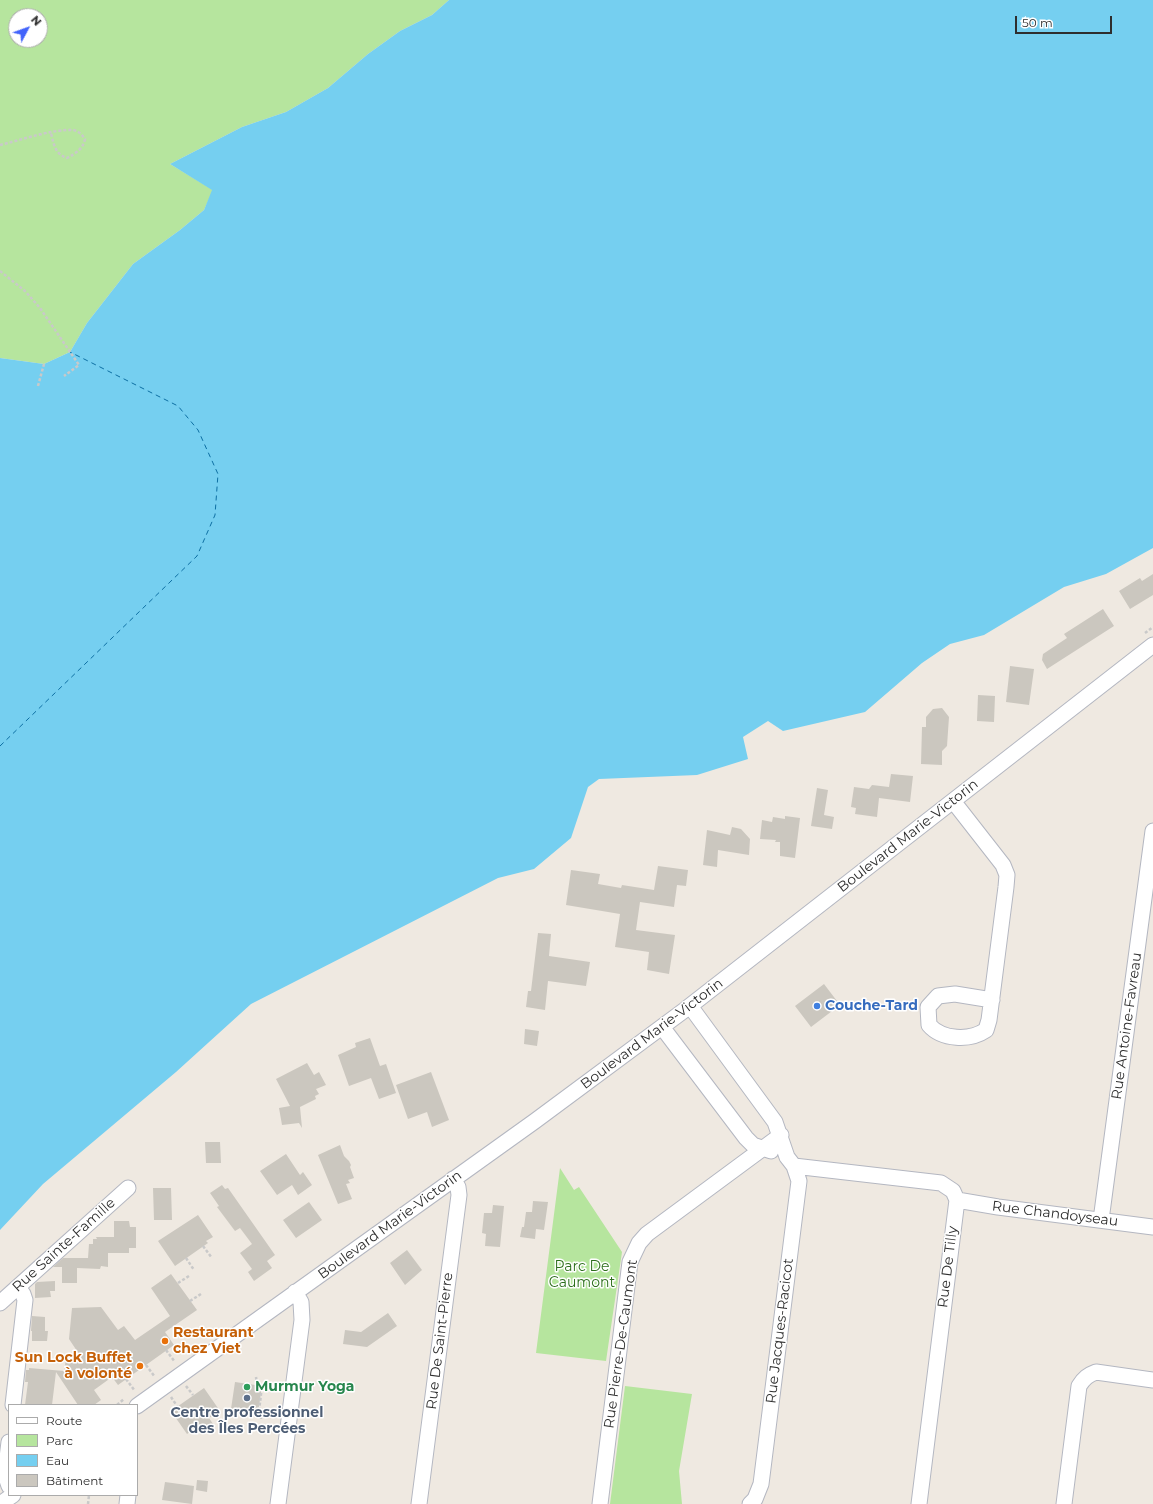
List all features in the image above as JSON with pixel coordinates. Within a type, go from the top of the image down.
[{"type":"street","name":"Boulevard Marie-Victorin","points":[[136,1399],[295,1292],[662,1027],[1153,645]]},
{"type":"street","points":[[953,801],[1003,865],[1007,875],[992,1000]]},
{"type":"street","name":"Rue Antoine-Favreau","points":[[1101,1220],[1153,831]]},
{"type":"street","name":"Rue Jacques-Racicot","points":[[690,1006],[775,1122],[799,1181],[761,1484],[755,1499],[750,1504]]},
{"type":"street","points":[[662,1027],[746,1138],[753,1144],[791,1161],[941,1183],[952,1191],[957,1200]]},
{"type":"street","name":"Rue Pierre-De-Caumont","points":[[600,1504],[630,1262],[633,1255],[647,1234],[781,1135]]},
{"type":"street","name":"Rue De Saint-Pierre","points":[[419,1504],[459,1195],[458,1187],[453,1179]]},
{"type":"street","name":"Rue Sainte-Famille","points":[[0,1303],[128,1188]]},
{"type":"street","name":"Rue Chandoyseau","points":[[957,1200],[998,1207],[1153,1227]]},
{"type":"street","name":"Rue De Tilly","points":[[918,1504],[957,1200]]},
{"type":"street","points":[[13,1404],[25,1300],[18,1287]]},
{"type":"street","points":[[278,1504],[302,1320],[301,1302],[295,1292]]},
{"type":"street","points":[[1064,1504],[1079,1386],[1083,1379],[1096,1372],[1153,1380]]},
{"type":"street","points":[[8,1450],[5,1474],[8,1483]]},
{"type":"street","points":[[0,1504],[12,1496]]},
{"type":"path","points":[[0,145],[51,133],[74,130],[81,133],[85,139],[84,144],[75,154],[67,158],[61,156],[55,148],[51,133]]},
{"type":"path","points":[[0,271],[25,291],[40,308],[79,365],[64,376]]},
{"type":"path","points":[[38,386],[44,364]]},
{"type":"path","points":[[1139,638],[1153,627]]},
{"type":"path","points":[[203,1246],[212,1258]]},
{"type":"path","points":[[186,1258],[194,1270]]},
{"type":"path","points":[[178,1283],[189,1276]]},
{"type":"path","points":[[190,1301],[201,1294]]},
{"type":"path","points":[[166,1350],[175,1362]]},
{"type":"path","points":[[146,1365],[155,1377]]},
{"type":"path","points":[[256,1377],[257,1385],[262,1386],[259,1411],[261,1413],[261,1419]]},
{"type":"path","points":[[126,1379],[136,1399]]},
{"type":"path","points":[[185,1385],[192,1396]]},
{"type":"path","points":[[170,1396],[177,1406]]},
{"type":"green space","points":[[0,0],[449,0],[432,15],[400,31],[368,54],[328,88],[286,112],[242,127],[170,164],[213,190],[204,210],[180,230],[133,264],[87,323],[70,352],[44,364],[0,358]]},
{"type":"green space","name":"Parc De Caumont","points":[[560,1168],[574,1190],[579,1187],[622,1252],[606,1361],[536,1353]]},
{"type":"green space","points":[[625,1386],[692,1394],[679,1471],[682,1504],[610,1504]]},
{"type":"water","points":[[449,0],[1153,0],[1153,548],[1106,574],[1064,587],[984,635],[950,644],[922,663],[865,712],[783,731],[768,721],[743,737],[748,759],[697,775],[599,779],[588,787],[571,838],[534,869],[498,878],[251,1004],[176,1072],[43,1184],[0,1230],[0,358],[44,364],[70,352],[87,323],[133,264],[180,230],[204,210],[212,190],[170,164],[242,127],[286,112],[328,88],[368,54],[400,31],[432,15]]},
{"type":"building","points":[[1153,574],[1153,595],[1130,609],[1119,591],[1140,578],[1142,581]]},
{"type":"building","points":[[1103,609],[1114,626],[1047,669],[1042,660],[1043,654],[1067,638],[1064,634]]},
{"type":"building","points":[[1010,666],[1034,669],[1029,705],[1006,702]]},
{"type":"building","points":[[978,695],[995,696],[994,722],[977,721]]},
{"type":"building","points":[[942,708],[949,717],[947,746],[942,751],[942,765],[921,764],[922,727],[926,727],[926,717],[933,709]]},
{"type":"building","points":[[891,774],[913,776],[910,802],[879,798],[877,817],[855,814],[856,808],[851,807],[854,787],[869,789],[872,785],[889,787]]},
{"type":"building","points":[[817,788],[828,790],[824,815],[834,817],[832,829],[811,826]]},
{"type":"building","points":[[785,816],[800,818],[795,858],[780,856],[780,842],[775,842],[776,840],[760,839],[762,820],[772,822],[773,817],[785,819]]},
{"type":"building","points":[[732,827],[741,829],[750,839],[749,855],[718,850],[717,867],[703,865],[707,830],[730,835]]},
{"type":"building","points":[[658,866],[688,870],[686,886],[677,885],[674,907],[640,902],[636,930],[675,935],[669,974],[647,970],[649,952],[615,947],[620,914],[566,905],[571,870],[600,874],[598,884],[621,888],[622,885],[654,890]]},
{"type":"building","points":[[538,933],[551,934],[549,956],[590,962],[586,986],[548,981],[545,1010],[526,1007],[528,991],[531,991]]},
{"type":"building","name":"Couche-Tard","points":[[824,984],[840,1005],[811,1027],[795,1006]]},
{"type":"building","points":[[525,1029],[539,1031],[537,1046],[524,1044]]},
{"type":"building","points":[[370,1038],[380,1066],[386,1064],[396,1093],[379,1099],[371,1078],[349,1086],[338,1055],[356,1047],[355,1043]]},
{"type":"building","points":[[307,1063],[314,1075],[319,1072],[326,1085],[316,1089],[319,1094],[315,1096],[316,1099],[300,1107],[302,1128],[299,1123],[282,1125],[279,1108],[290,1106],[276,1079]]},
{"type":"building","points":[[431,1072],[449,1120],[432,1127],[427,1112],[408,1119],[396,1085]]},
{"type":"building","points":[[205,1142],[220,1142],[221,1163],[206,1163]]},
{"type":"building","points":[[340,1145],[344,1156],[351,1165],[350,1167],[354,1178],[348,1180],[350,1183],[346,1184],[352,1199],[338,1204],[318,1155]]},
{"type":"building","points":[[286,1154],[300,1175],[303,1172],[312,1185],[298,1195],[292,1185],[277,1195],[260,1171]]},
{"type":"building","points":[[222,1185],[225,1189],[228,1188],[275,1255],[267,1261],[272,1268],[254,1281],[248,1272],[252,1269],[240,1253],[252,1244],[240,1228],[235,1231],[217,1207],[219,1206],[210,1193]]},
{"type":"building","points":[[153,1188],[171,1188],[172,1220],[154,1220]]},
{"type":"building","points":[[533,1201],[548,1202],[544,1230],[536,1229],[535,1239],[520,1237],[522,1227],[524,1227],[526,1212],[532,1212]]},
{"type":"building","points":[[309,1202],[322,1220],[296,1238],[283,1220]]},
{"type":"building","points":[[493,1205],[504,1206],[500,1247],[485,1246],[486,1234],[482,1233],[484,1213],[492,1213]]},
{"type":"building","points":[[198,1215],[213,1237],[206,1241],[208,1243],[175,1266],[158,1241]]},
{"type":"building","points":[[114,1221],[129,1221],[130,1227],[136,1227],[136,1248],[129,1248],[129,1253],[108,1253],[108,1267],[101,1266],[100,1269],[77,1268],[77,1283],[62,1283],[62,1267],[53,1267],[63,1258],[88,1258],[89,1244],[93,1244],[93,1239],[97,1239],[96,1237],[114,1237]]},
{"type":"building","points":[[407,1250],[422,1270],[405,1285],[390,1263]]},
{"type":"building","points":[[171,1274],[197,1310],[165,1332],[174,1345],[118,1385],[112,1377],[94,1390],[101,1400],[95,1404],[77,1404],[56,1372],[52,1404],[25,1404],[28,1382],[25,1382],[26,1370],[29,1370],[29,1368],[64,1371],[66,1359],[83,1360],[69,1339],[72,1308],[101,1307],[118,1330],[124,1326],[135,1340],[170,1316],[151,1288]]},
{"type":"building","points":[[55,1281],[55,1291],[50,1291],[51,1297],[35,1298],[35,1284],[37,1282]]},
{"type":"building","points":[[388,1313],[397,1326],[367,1347],[343,1344],[345,1330],[361,1332]]},
{"type":"building","points":[[32,1316],[45,1317],[45,1331],[48,1331],[47,1341],[32,1341]]},
{"type":"building","name":"Centre professionnel des Îles Percées","points":[[235,1382],[262,1386],[258,1413],[231,1409]]},
{"type":"building","points":[[204,1388],[220,1411],[209,1418],[213,1424],[204,1431],[200,1424],[187,1434],[171,1411]]},
{"type":"building","points":[[197,1480],[208,1481],[207,1492],[196,1490]]},
{"type":"building","points":[[165,1482],[194,1486],[192,1504],[162,1500]]},
{"type":"ferry route","points":[[0,746],[197,556],[215,515],[218,474],[198,430],[178,406],[70,352]]},
{"type":"place","name":"Couche-Tard","points":[[817,1006]]},
{"type":"place","name":"Restaurant chez Viet","points":[[165,1341]]},
{"type":"place","name":"Sun Lock Buffet à volonté","points":[[140,1366]]},
{"type":"place","name":"Murmur Yoga","points":[[247,1387]]},
{"type":"place","name":"Centre professionnel des Îles Percées","points":[[247,1398]]}]
